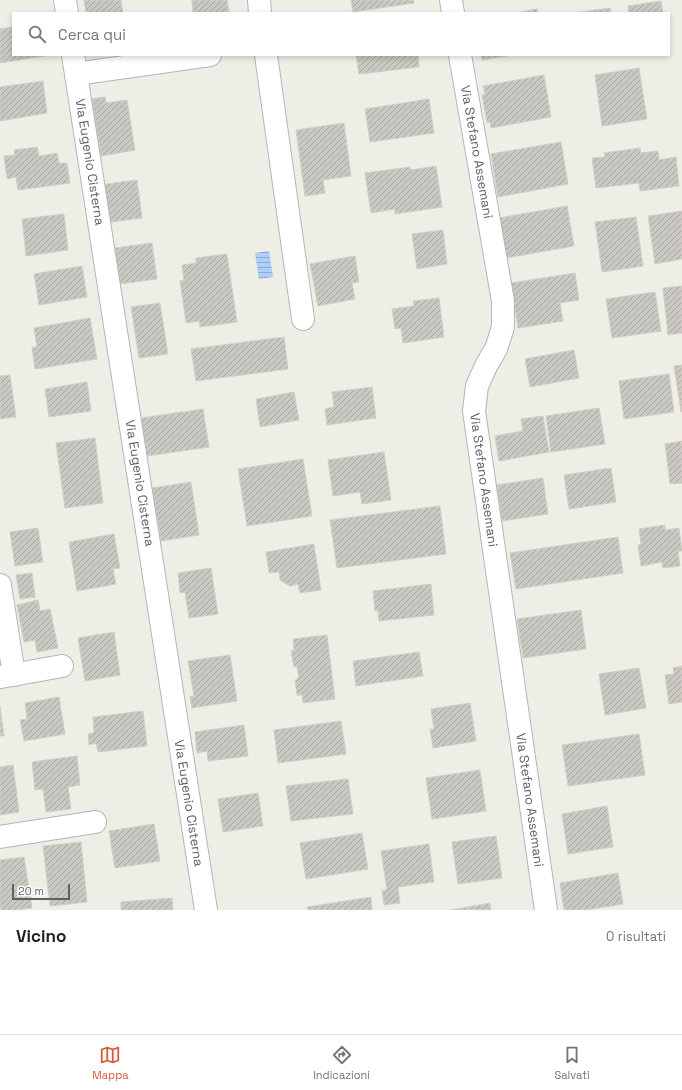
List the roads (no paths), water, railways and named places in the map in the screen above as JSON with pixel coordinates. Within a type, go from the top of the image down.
[{"type":"street","points":[[66,0],[67,12]]},
{"type":"street","points":[[259,0],[260,12]]},
{"type":"street","points":[[451,0],[453,12]]},
{"type":"street","points":[[75,64],[195,56]]},
{"type":"street","points":[[266,56],[303,319]]},
{"type":"street","name":"Via Stefano Assemani","points":[[460,56],[503,301],[503,327],[496,349],[477,386],[474,411],[546,910]]},
{"type":"street","name":"Via Eugenio Cisterna","points":[[75,64],[206,910]]},
{"type":"street","points":[[0,585],[7,676],[62,666]]},
{"type":"street","points":[[0,837],[95,822]]},
{"type":"water","points":[[269,251],[273,277],[259,279],[255,253]]}]
